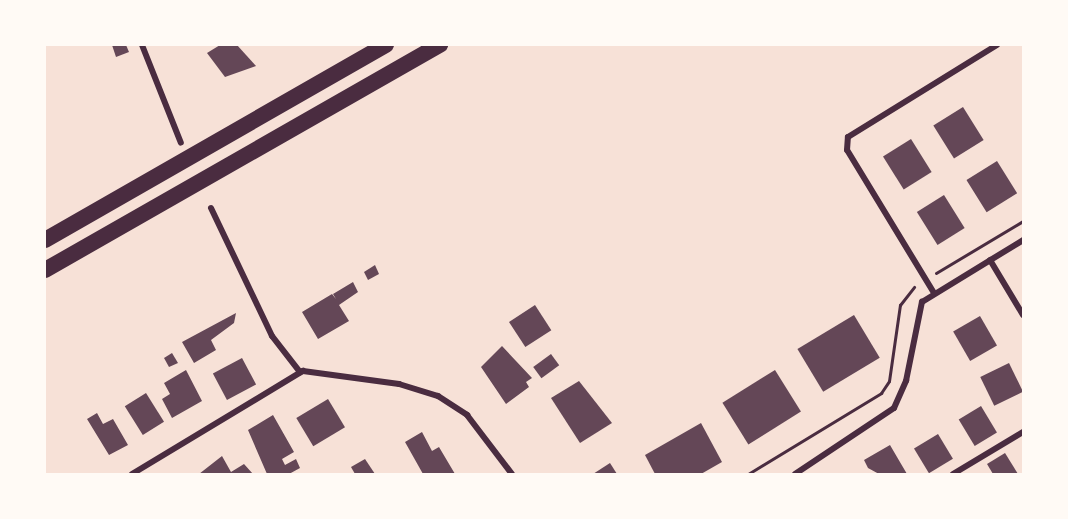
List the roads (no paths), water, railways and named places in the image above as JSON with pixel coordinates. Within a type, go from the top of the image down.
[{"type":"highway","points":[[45,240],[386,45]]},
{"type":"highway","points":[[45,270],[440,45]]},
{"type":"street","points":[[142,45],[181,143]]},
{"type":"street","points":[[934,294],[847,150],[848,137],[997,45]]},
{"type":"street","points":[[211,208],[272,336],[300,372]]},
{"type":"street","points":[[795,474],[894,408],[906,381],[917,309],[934,294],[1023,240]]},
{"type":"street","points":[[990,260],[1023,315]]},
{"type":"street","points":[[132,474],[300,372],[399,384],[438,396],[467,416],[512,474]]},
{"type":"street","points":[[953,474],[1023,432]]}]
